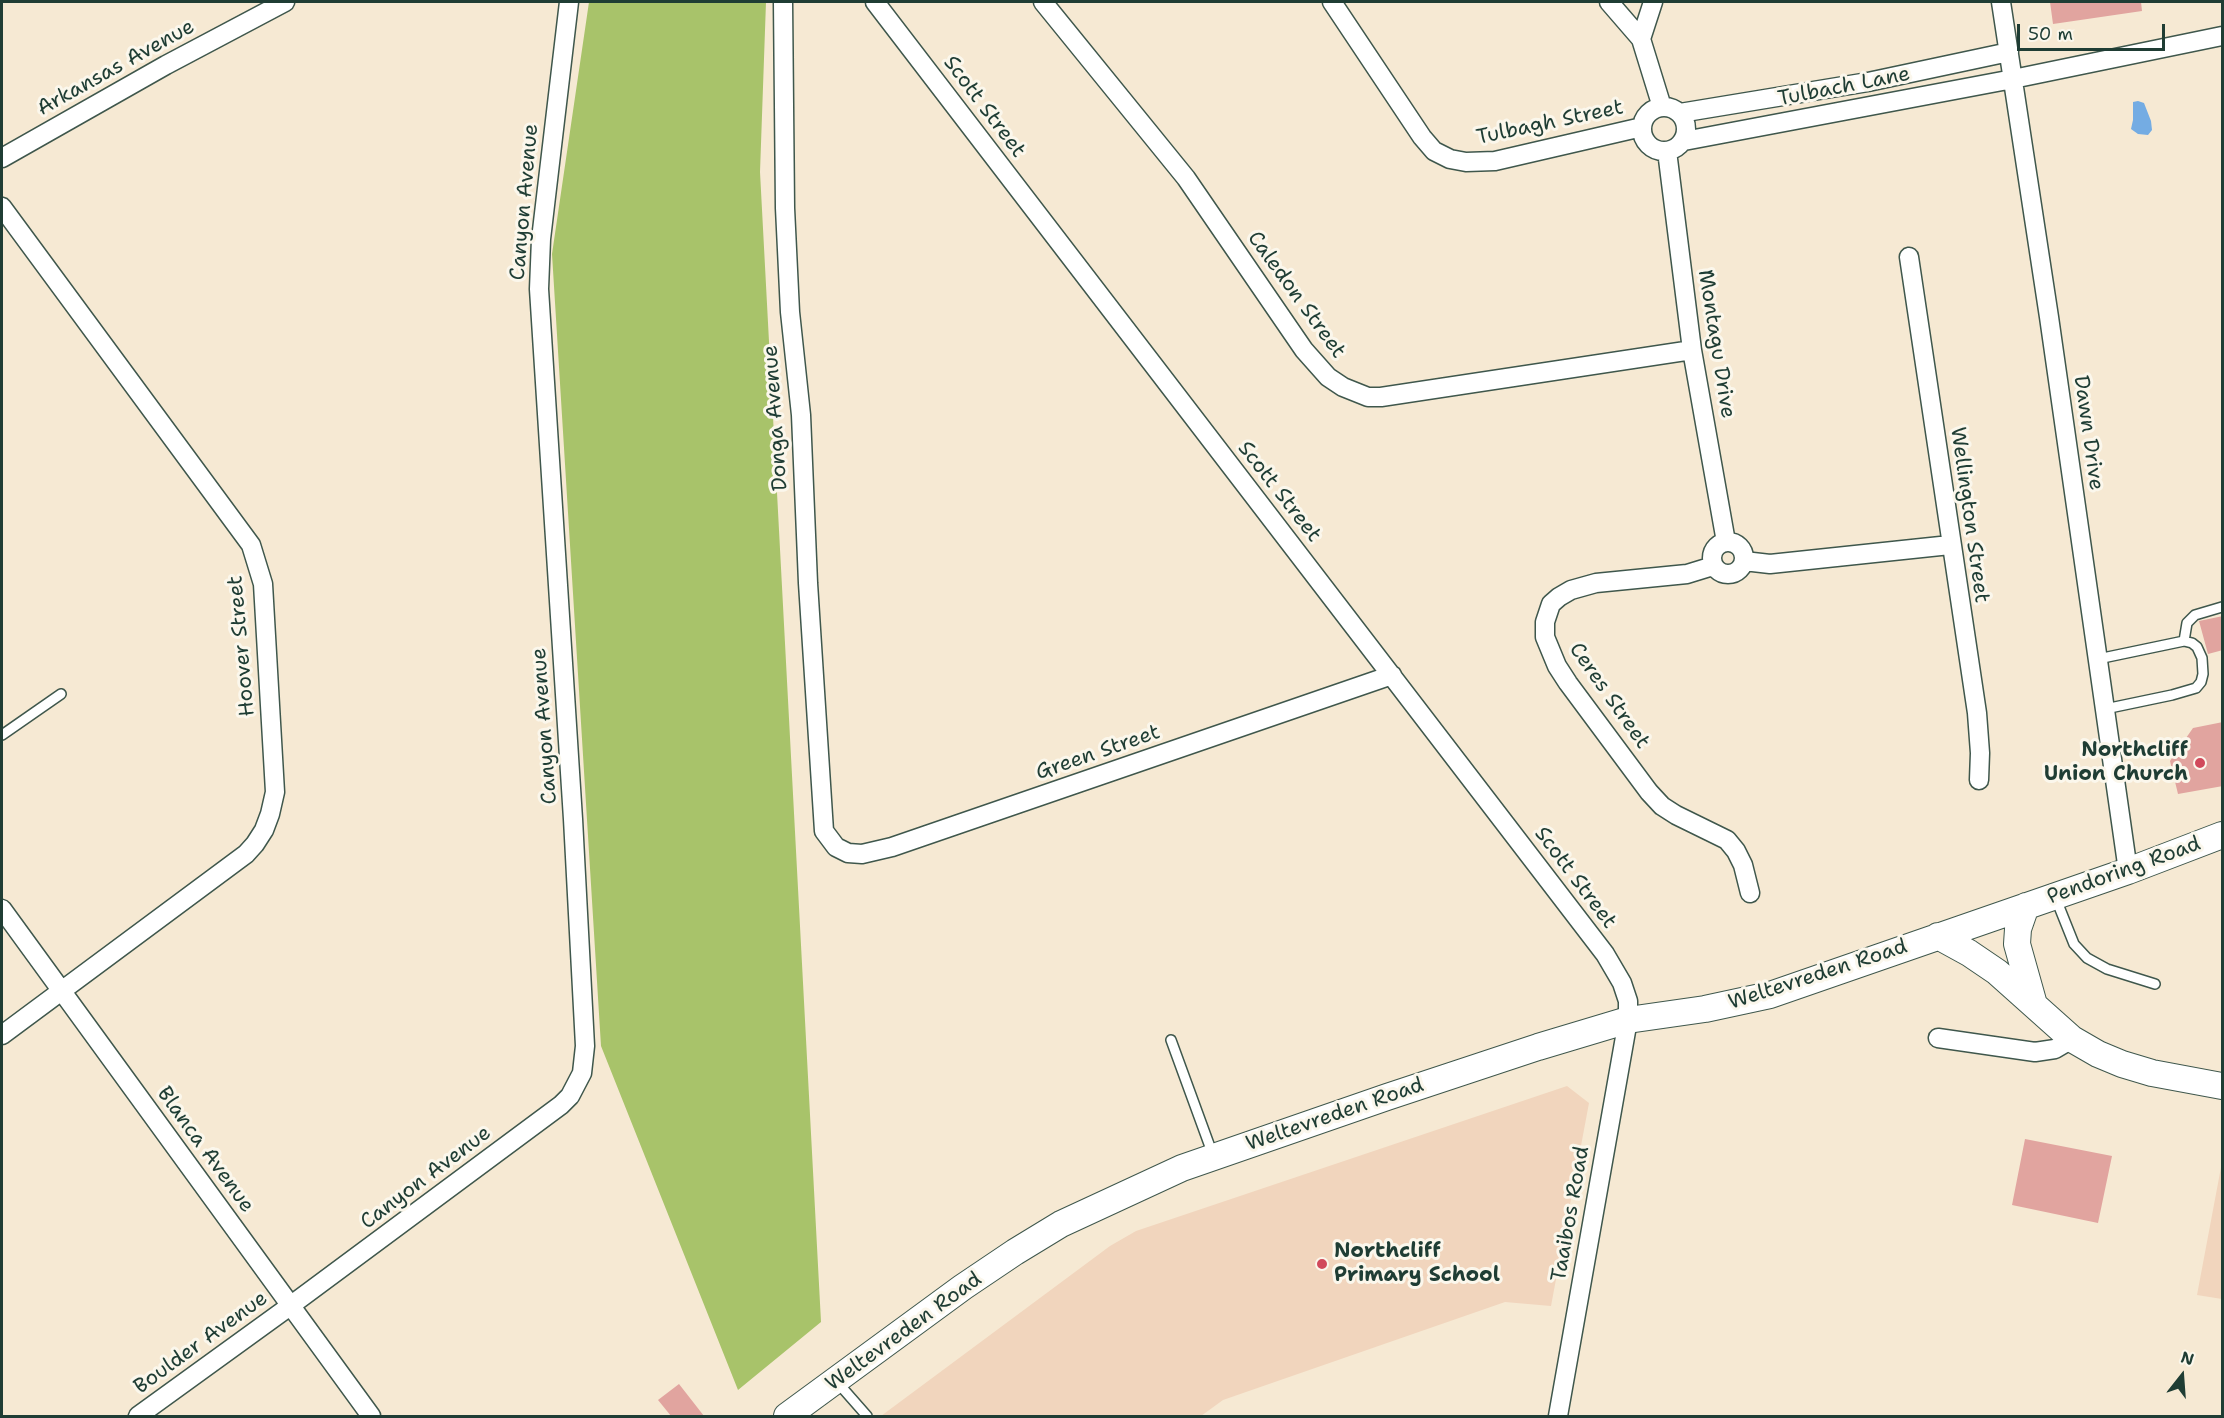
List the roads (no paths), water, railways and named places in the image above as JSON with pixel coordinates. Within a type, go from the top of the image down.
[{"type":"main road","name":"Pendoring Road","points":[[2026,906],[2223,835]]},
{"type":"main road","name":"Weltevreden Road","points":[[787,1416],[1014,1252],[1061,1224],[1182,1168],[1527,1051],[1628,1020],[1705,1009],[1770,995],[2026,906]]},
{"type":"main road","points":[[2026,906],[2018,929],[2017,944],[2033,1002]]},
{"type":"main road","points":[[1938,936],[1970,953],[2033,1002],[2072,1039],[2122,1064],[2152,1073],[2223,1086]]},
{"type":"street","name":"Arkansas Avenue","points":[[2,158],[166,65],[285,2]]},
{"type":"street","name":"Canyon Avenue","points":[[290,1306],[561,1105],[570,1096],[582,1073],[585,1046],[573,819],[539,289],[541,239],[569,2]]},
{"type":"street","name":"Donga Avenue","points":[[783,2],[785,208],[790,300],[801,415],[808,583],[824,831]]},
{"type":"street","name":"Scott Street","points":[[875,2],[1605,954],[1622,983],[1628,1001],[1628,1020]]},
{"type":"street","name":"Caledon Street","points":[[1043,2],[1186,178],[1304,350],[1328,377],[1348,390],[1368,397],[1381,397],[1692,350]]},
{"type":"street","name":"Tulbagh Street","points":[[1332,2],[1422,137],[1434,151],[1450,159],[1466,162],[1495,161],[1642,127]]},
{"type":"street","points":[[1609,2],[1641,39],[1662,106]]},
{"type":"street","points":[[1641,39],[1653,2]]},
{"type":"street","name":"Dawn Drive","points":[[2001,2],[2128,871]]},
{"type":"street","name":"Tulbach Lane","points":[[1684,141],[2013,79],[2223,36]]},
{"type":"street","name":"Tulbach Lane","points":[[1680,113],[1868,82],[2009,52]]},
{"type":"street","points":[[1902,75],[1906,98]]},
{"type":"street","points":[[1662,106],[1680,113],[1687,131],[1684,141],[1676,148],[1667,151],[1657,150],[1648,145],[1643,136],[1642,127],[1645,117],[1662,106]]},
{"type":"street","name":"Montagu Drive","points":[[1667,151],[1692,350],[1726,542]]},
{"type":"street","name":"Hoover Street","points":[[2,207],[247,539],[263,584],[275,792],[264,830],[246,854],[2,1035]]},
{"type":"street","name":"Wellington Street","points":[[1909,257],[1950,545],[1977,713],[1980,753],[1978,780]]},
{"type":"street","points":[[1726,542],[1738,545],[1744,555],[1744,561],[1737,572],[1730,575],[1724,574],[1713,566],[1712,561],[1713,551],[1726,542]]},
{"type":"street","points":[[1744,561],[1770,564],[1950,545]]},
{"type":"street","name":"Ceres Street","points":[[1713,566],[1687,574],[1596,583],[1571,590],[1551,604],[1545,622],[1545,637],[1557,666],[1568,683],[1649,792],[1662,806],[1727,840],[1736,851],[1743,865],[1750,894]]},
{"type":"street","name":"Green Street","points":[[824,831],[836,847],[848,852],[862,854],[892,848],[1392,675]]},
{"type":"street","name":"Blanca Avenue","points":[[2,909],[371,1416]]},
{"type":"street","name":"Taaibos Road","points":[[1558,1416],[1628,1020]]},
{"type":"street","points":[[1938,1038],[2035,1052],[2055,1048],[2072,1039]]},
{"type":"street","name":"Boulder Avenue","points":[[138,1416],[290,1306]]},
{"type":"lane","points":[[2184,641],[2187,623],[2195,615],[2223,607]]},
{"type":"lane","points":[[2098,659],[2184,641],[2197,647],[2202,658],[2203,674],[2196,688],[2105,709]]},
{"type":"lane","points":[[2,735],[61,694]]},
{"type":"lane","points":[[2055,896],[2074,944],[2087,958],[2107,969],[2154,984]]},
{"type":"lane","points":[[1172,1040],[1214,1157]]},
{"type":"lane","points":[[836,1381],[867,1416]]},
{"type":"water","points":[[2133,102],[2144,103],[2151,121],[2152,130],[2148,135],[2138,134],[2131,129]]},
{"type":"place","name":"Northcliff Union Church","points":[[2200,763]]},
{"type":"place","name":"Northcliff Primary School","points":[[1322,1264]]}]
